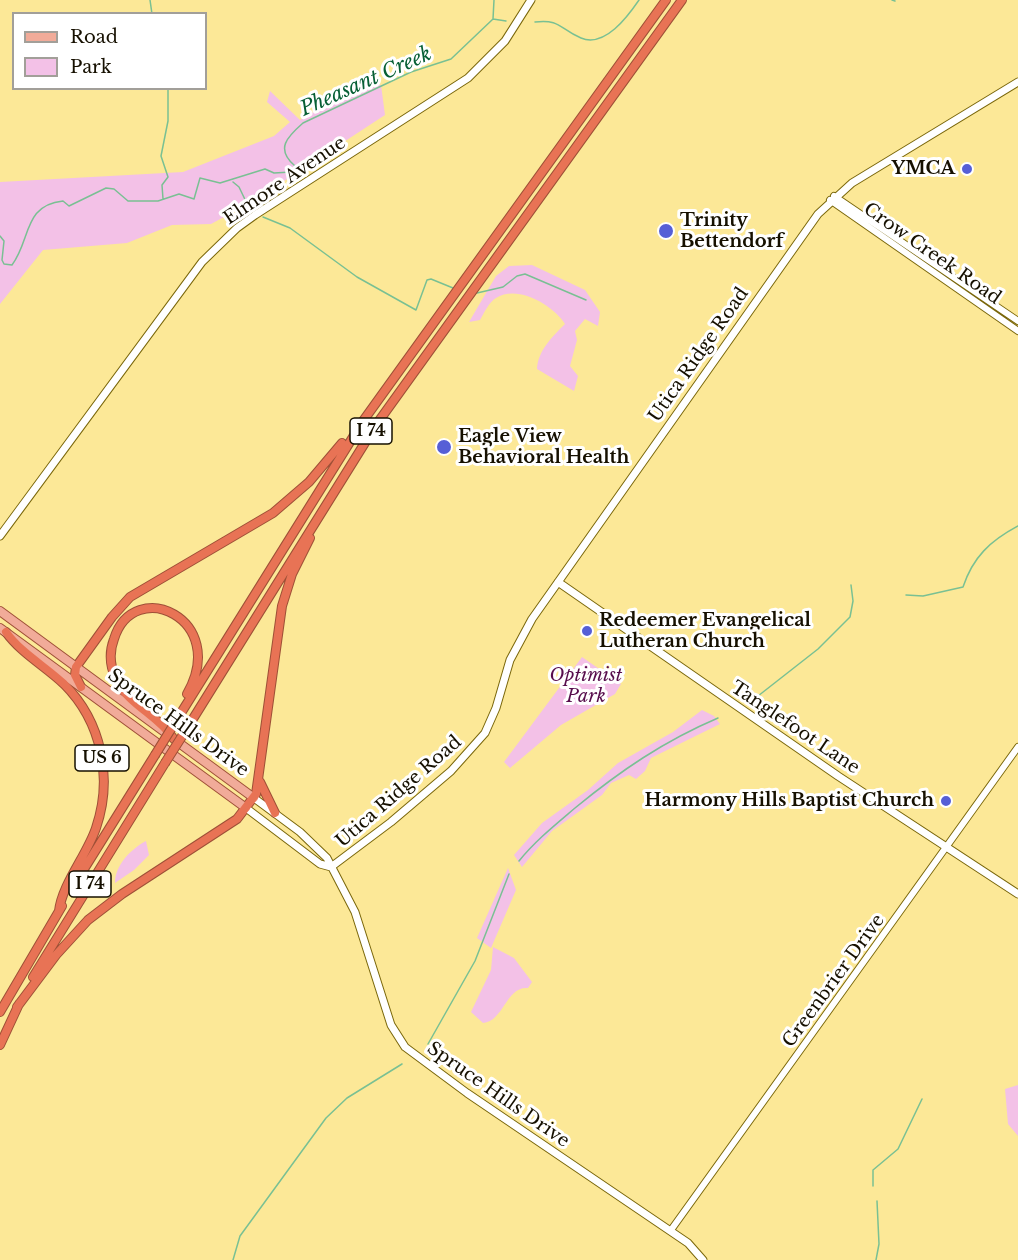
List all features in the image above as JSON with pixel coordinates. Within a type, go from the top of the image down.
[{"type":"highway","name":"I 74","points":[[0,1012],[58,911],[155,755],[170,737],[174,720],[363,421],[666,0]]},
{"type":"highway","name":"I 74","points":[[0,1045],[17,1007],[335,486],[395,396],[682,0]]},
{"type":"highway","points":[[81,687],[75,675],[76,667],[112,616],[130,597],[273,513],[309,482],[363,421]]},
{"type":"highway","points":[[17,1007],[56,955],[88,920],[122,894],[237,819],[254,798],[260,782],[285,596],[296,564],[331,501],[335,486]]},
{"type":"highway","points":[[170,737],[167,730],[122,689],[112,667],[111,647],[117,631],[128,617],[144,609],[161,609],[178,616],[190,629],[197,646],[198,658],[194,677],[174,720]]},
{"type":"highway","name":"US 6","points":[[3,630],[63,684],[78,701],[93,726],[101,753],[104,785],[98,822],[86,855],[60,900],[58,911]]},
{"type":"highway","points":[[260,782],[275,813]]},
{"type":"main road","name":"Elmore Avenue","points":[[0,536],[202,262],[255,214],[458,86],[497,51],[531,0]]},
{"type":"main road","name":"Utica Ridge Road","points":[[331,867],[451,771],[485,733],[517,643],[794,244],[832,198],[875,168],[1018,82]]},
{"type":"main road","name":"Tanglefoot Lane","points":[[558,582],[749,716],[1018,894]]},
{"type":"main road","name":"Spruce Hills Drive","points":[[0,611],[318,847],[356,912],[391,1025],[405,1047],[467,1093],[671,1230],[688,1243],[703,1260]]},
{"type":"main road","name":"Spruce Hills Drive","points":[[3,630],[320,864],[331,867]]},
{"type":"street","name":"Crow Creek Road","points":[[832,198],[1018,321]]},
{"type":"street","name":"Crow Creek Road","points":[[832,198],[1018,331]]},
{"type":"street","name":"Greenbrier Drive","points":[[671,1230],[1018,747]]},
{"type":"green space","points":[[360,84],[381,85],[385,115],[252,202],[211,224],[172,225],[127,243],[43,250],[0,304],[0,182],[183,172],[274,136],[290,122],[267,102],[270,91],[300,120]]},
{"type":"green space","points":[[532,265],[585,290],[600,312],[598,326],[585,319],[575,331],[577,340],[570,366],[578,376],[574,391],[537,369],[543,350],[565,324],[553,310],[544,304],[525,295],[505,294],[491,302],[480,320],[469,322],[496,276],[509,266]]},
{"type":"green space","name":"Optimist Park","points":[[582,657],[621,684],[615,694],[561,725],[510,768],[504,762]]},
{"type":"green space","points":[[702,710],[714,716],[720,724],[651,758],[645,771],[636,779],[629,775],[611,783],[602,795],[552,831],[522,867],[514,855],[542,823],[588,790],[618,763],[673,732]]},
{"type":"green space","points":[[146,841],[149,855],[134,870],[115,883],[118,870],[125,858]]},
{"type":"green space","points":[[508,868],[516,890],[491,948],[477,938]]},
{"type":"green space","points":[[493,947],[514,958],[532,982],[528,988],[515,992],[496,1016],[483,1023],[471,1012],[491,970]]},
{"type":"green space","points":[[1018,1085],[1018,1136],[1008,1124],[1005,1089]]},
{"type":"waterway","points":[[150,0],[152,12]]},
{"type":"waterway","points":[[493,19],[494,0]]},
{"type":"waterway","name":"Pheasant Creek","points":[[535,22],[555,23],[581,38],[599,39],[615,29],[639,0]]},
{"type":"waterway","name":"Pheasant Creek","points":[[0,236],[4,241],[2,260],[4,264],[12,265],[34,216],[50,204],[63,201],[69,206],[106,188],[114,189],[128,201],[158,201],[179,194],[194,199],[200,178],[220,183],[265,169],[274,173],[291,172],[295,166],[286,154],[286,143],[292,133],[303,123],[411,72],[451,59],[493,19],[506,21]]},
{"type":"waterway","points":[[163,199],[162,185],[168,177],[161,156],[168,121],[168,90]]},
{"type":"waterway","points":[[233,182],[239,187],[251,212]]},
{"type":"waterway","points":[[263,217],[290,228],[357,277],[416,310],[427,280],[431,279],[453,288]]},
{"type":"waterway","points":[[477,293],[503,287],[517,276],[525,274],[586,300]]},
{"type":"waterway","points":[[906,595],[923,596],[963,587],[977,558],[991,544],[1018,526]]},
{"type":"waterway","points":[[758,696],[818,649],[850,617],[853,601],[851,585]]},
{"type":"waterway","points":[[519,861],[553,827],[609,782],[661,747],[718,718]]},
{"type":"waterway","points":[[428,1044],[475,961],[509,874]]},
{"type":"waterway","points":[[233,1260],[240,1236],[326,1118],[347,1098],[402,1064]]},
{"type":"waterway","points":[[873,1186],[873,1170],[898,1149],[922,1099]]},
{"type":"waterway","points":[[876,1260],[879,1244],[877,1201]]},
{"type":"place","name":"YMCA","points":[[967,169]]},
{"type":"place","name":"Trinity Bettendorf","points":[[666,231]]},
{"type":"place","name":"Eagle View Behavioral Health","points":[[444,447]]},
{"type":"place","name":"Redeemer Evangelical Lutheran Church","points":[[587,631]]},
{"type":"place","name":"Harmony Hills Baptist Church","points":[[946,801]]}]
